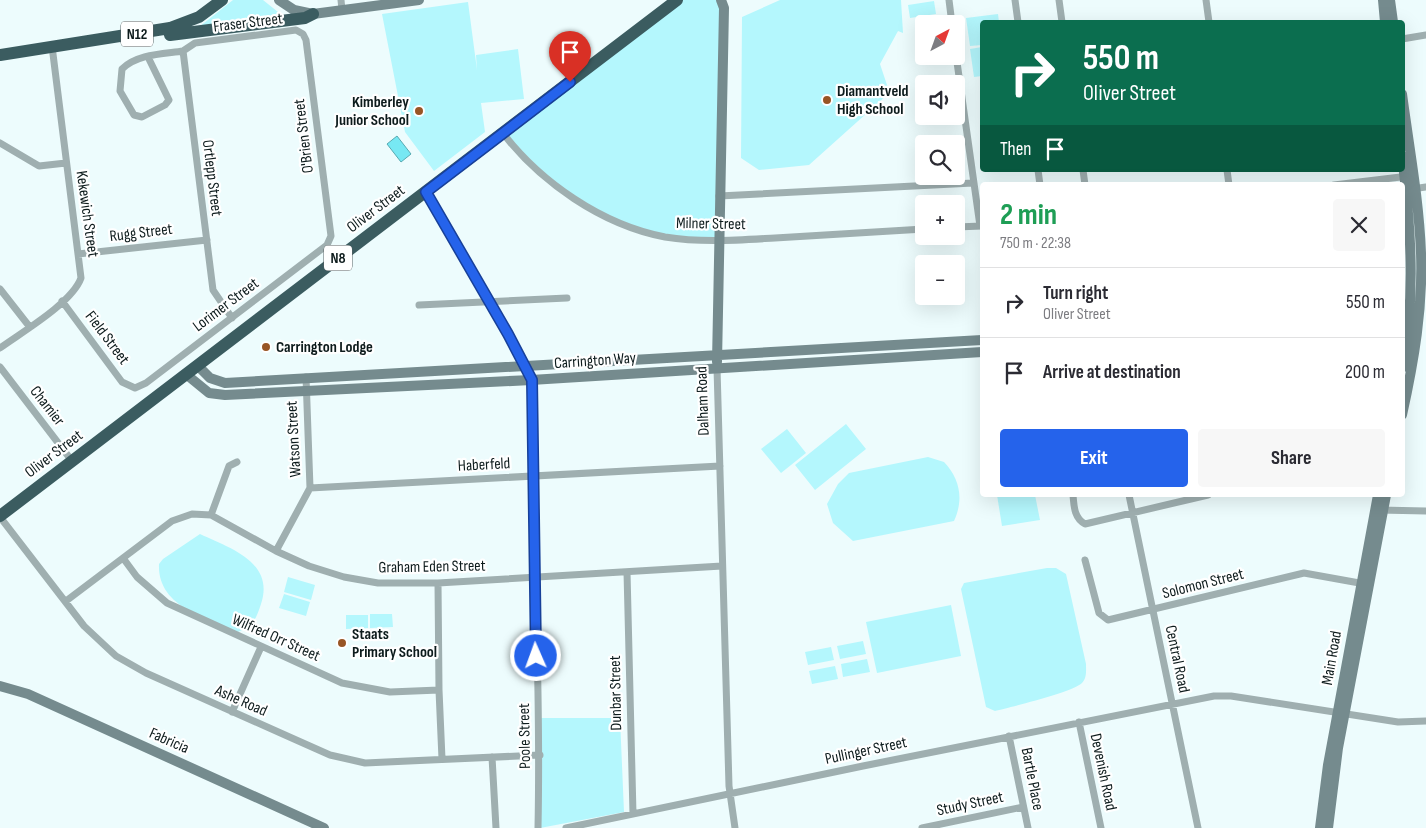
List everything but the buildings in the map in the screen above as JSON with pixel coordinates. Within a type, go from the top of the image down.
[{"type":"highway","name":"N12","points":[[0,55],[181,26],[199,17],[222,0]]},
{"type":"highway","name":"N12","points":[[48,48],[170,35],[204,21],[231,0]]},
{"type":"highway","name":"Oliver Street","points":[[0,516],[677,0]]},
{"type":"highway","points":[[170,35],[299,19],[313,14]]},
{"type":"street","points":[[280,0],[294,10],[313,14],[342,5],[418,0]]},
{"type":"street","points":[[949,0],[951,15]]},
{"type":"street","points":[[1015,0],[1018,20]]},
{"type":"street","points":[[1059,0],[1062,20]]},
{"type":"street","points":[[1206,0],[1209,20]]},
{"type":"street","points":[[1382,0],[1386,20]]},
{"type":"street","points":[[1390,0],[1394,20]]},
{"type":"street","name":"Dalham Road","points":[[725,3],[716,355],[729,794],[735,828]]},
{"type":"street","name":"Fraser Street","points":[[183,51],[195,43],[293,31],[303,34]]},
{"type":"street","name":"O'Brien Street","points":[[303,34],[306,40],[330,236]]},
{"type":"street","points":[[1405,38],[1426,35]]},
{"type":"street","name":"Kekewich Street","points":[[0,348],[62,301],[78,284],[81,272],[48,48]]},
{"type":"street","points":[[148,57],[169,100],[161,108],[142,117],[132,113],[120,91],[122,69],[130,61],[148,57],[183,51]]},
{"type":"street","name":"Ortlepp Street","points":[[183,51],[214,290],[232,318]]},
{"type":"street","points":[[957,65],[973,183],[980,221]]},
{"type":"street","points":[[1405,129],[1409,176]]},
{"type":"street","name":"Milner Street","points":[[502,132],[539,172],[560,188],[600,213],[663,236],[718,241],[915,230]]},
{"type":"street","points":[[0,143],[39,166],[66,163]]},
{"type":"street","points":[[1405,165],[1416,189],[1411,230],[1421,264],[1405,393]]},
{"type":"street","points":[[1359,182],[1409,176]]},
{"type":"street","points":[[719,196],[973,183]]},
{"type":"street","name":"Poole Street","points":[[426,192],[490,302],[532,380],[534,576],[540,755],[538,828]]},
{"type":"street","points":[[965,227],[980,226]]},
{"type":"street","name":"Lorimer Street","points":[[131,388],[146,383],[232,318],[325,246],[330,236]]},
{"type":"street","name":"Rugg Street","points":[[78,254],[207,240]]},
{"type":"street","points":[[0,289],[29,326]]},
{"type":"street","points":[[419,305],[567,298]]},
{"type":"street","name":"Field Street","points":[[62,301],[122,382],[131,388]]},
{"type":"street","points":[[1405,359],[1413,336]]},
{"type":"street","name":"Carrington Way","points":[[198,366],[210,378],[225,383],[980,340]]},
{"type":"street","name":"Carrington Way","points":[[187,375],[204,391],[218,395],[532,380],[980,352]]},
{"type":"street","name":"Chamier","points":[[0,367],[72,461]]},
{"type":"street","name":"Watson Street","points":[[276,551],[310,488],[312,477],[306,377]]},
{"type":"street","points":[[66,601],[172,521],[192,514],[211,515],[229,466],[237,462]]},
{"type":"street","name":"Haberfeld","points":[[310,488],[720,466]]},
{"type":"street","points":[[1073,497],[1075,512],[1081,522],[1085,524],[1200,497]]},
{"type":"street","name":"Central Road","points":[[1129,497],[1198,828]]},
{"type":"street","name":"Main Road","points":[[1378,497],[1379,510]]},
{"type":"street","name":"Main Road","points":[[1320,828],[1379,510],[1385,497]]},
{"type":"street","points":[[1379,510],[1426,512]]},
{"type":"street","name":"Graham Eden Street","points":[[211,515],[276,551],[344,578],[378,583],[438,583],[722,566]]},
{"type":"street","name":"Ashe Road","points":[[0,516],[93,636],[128,664],[232,712],[330,755],[352,761],[379,763],[540,755]]},
{"type":"street","name":"Wilfred Orr Street","points":[[123,558],[137,577],[167,603],[261,647],[353,686],[390,692],[439,690]]},
{"type":"street","name":"Solomon Street","points":[[1085,560],[1098,613],[1108,620],[1153,611],[1304,573],[1365,584]]},
{"type":"street","name":"Dunbar Street","points":[[627,572],[633,814]]},
{"type":"street","points":[[438,583],[442,759]]},
{"type":"street","points":[[232,712],[261,647]]},
{"type":"street","name":"Fabricia","points":[[0,686],[28,694],[324,828]]},
{"type":"street","name":"Pullinger Street","points":[[566,828],[588,826],[633,814],[1172,703],[1226,695],[1398,722],[1426,721]]},
{"type":"street","name":"Main Road","points":[[1328,828],[1341,714]]},
{"type":"street","name":"Devenish Road","points":[[1079,722],[1101,828]]},
{"type":"street","name":"Bartle Place","points":[[1009,736],[1028,828]]},
{"type":"street","points":[[492,757],[496,828]]},
{"type":"street","name":"Study Street","points":[[922,828],[955,825],[1023,807]]},
{"type":"shaded area","points":[[233,0],[263,0],[283,16],[199,27]]},
{"type":"shaded area","points":[[681,0],[716,0],[721,9],[718,241],[663,237],[612,219],[561,189],[506,136]]},
{"type":"shaded area","points":[[780,0],[901,0],[903,33],[898,31],[880,64],[889,91],[886,96],[809,165],[759,170],[741,158],[742,17]]},
{"type":"shaded area","points":[[934,1],[936,14],[915,15],[915,17],[910,18],[908,5]]},
{"type":"shaded area","points":[[468,2],[477,70],[476,55],[518,49],[524,99],[481,103],[485,132],[434,171],[405,132],[382,14]]},
{"type":"shaded area","points":[[998,14],[999,20],[980,20],[980,45],[970,46],[966,18]]},
{"type":"shaded area","points":[[980,47],[980,76],[974,77],[970,49]]},
{"type":"shaded area","points":[[397,136],[411,154],[401,162],[387,144]]},
{"type":"shaded area","points":[[846,424],[866,449],[815,490],[795,465]]},
{"type":"shaded area","points":[[787,429],[806,453],[781,473],[761,449]]},
{"type":"shaded area","points":[[928,457],[944,462],[957,482],[959,505],[954,521],[853,541],[833,523],[827,504],[838,484],[849,473]]},
{"type":"shaded area","points":[[997,497],[1035,497],[1040,520],[1002,526]]},
{"type":"shaded area","points":[[200,534],[247,558],[262,577],[264,590],[258,614],[251,624],[238,632],[186,609],[166,591],[161,579],[159,564],[163,559]]},
{"type":"shaded area","points":[[1056,568],[1066,574],[1086,664],[1085,679],[1076,687],[1067,691],[995,711],[986,707],[961,589],[964,583]]},
{"type":"shaded area","points":[[288,577],[315,585],[311,600],[284,592]]},
{"type":"shaded area","points":[[284,594],[310,602],[306,616],[279,608]]},
{"type":"shaded area","points":[[951,605],[961,656],[877,673],[866,622]]},
{"type":"shaded area","points":[[370,614],[392,614],[393,627],[370,628]]},
{"type":"shaded area","points":[[346,615],[368,615],[368,628],[346,629]]},
{"type":"shaded area","points":[[863,641],[866,654],[840,659],[837,646]]},
{"type":"shaded area","points":[[831,647],[834,660],[808,665],[805,652]]},
{"type":"shaded area","points":[[867,659],[870,672],[843,677],[841,664]]},
{"type":"shaded area","points":[[835,666],[838,679],[812,684],[809,671]]},
{"type":"shaded area","points":[[536,718],[620,718],[624,812],[540,828]]},
{"type":"place","name":"Diamantveld High School","points":[[827,100]]},
{"type":"place","name":"Kimberley Junior School","points":[[419,111]]},
{"type":"place","name":"Carrington Lodge","points":[[266,347]]},
{"type":"place","name":"Staats Primary School","points":[[342,643]]},
{"type":"route","points":[[536,656],[532,380],[482,287],[426,192],[502,132],[570,82]]}]
